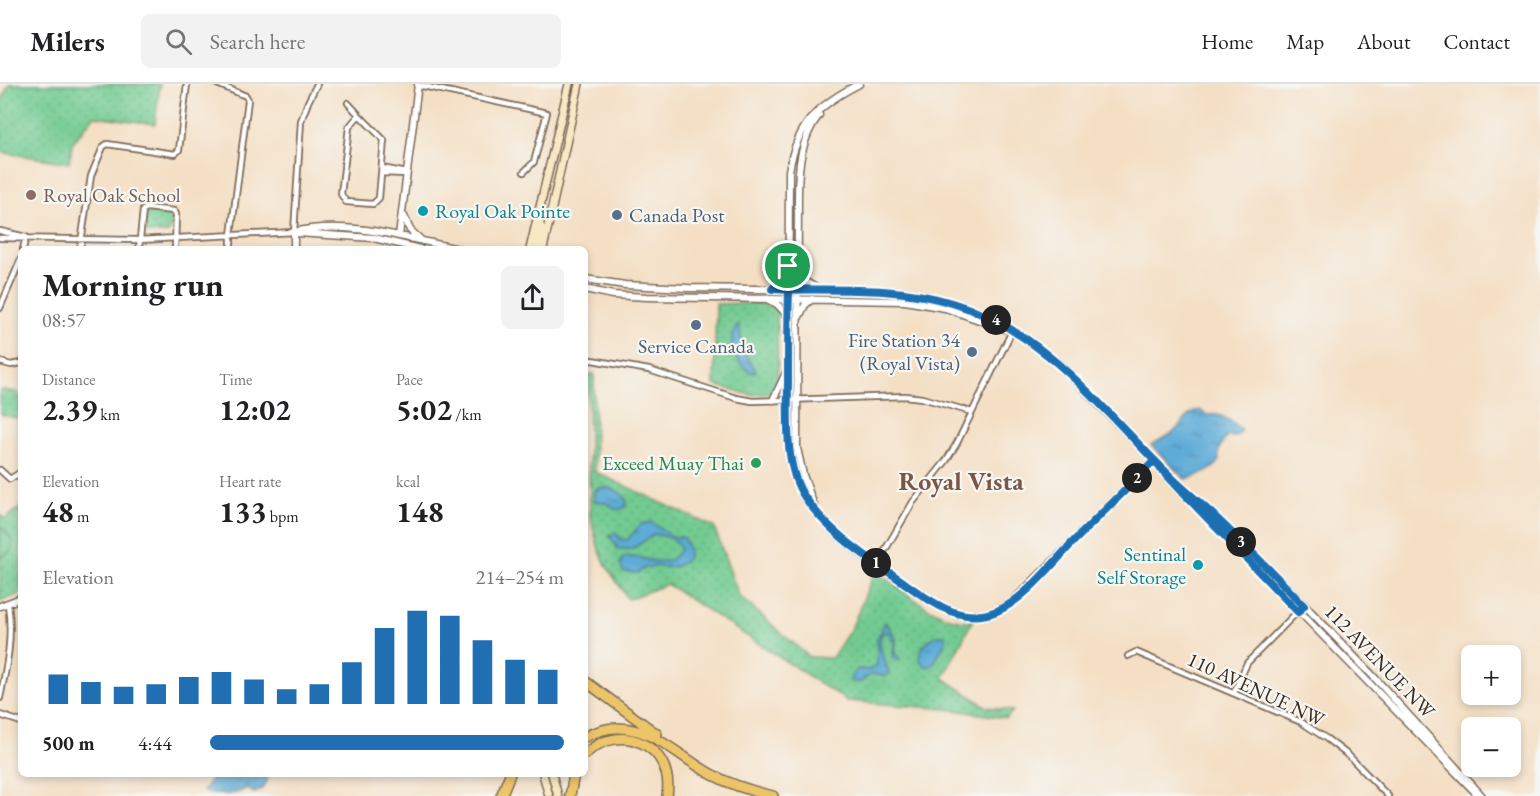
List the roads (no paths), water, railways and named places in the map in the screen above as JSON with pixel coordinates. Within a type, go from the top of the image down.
[{"type":"highway","points":[[588,683],[671,743],[679,753]]},
{"type":"highway","points":[[588,736],[610,728],[635,730],[650,735],[725,780],[751,791],[773,796]]},
{"type":"highway","points":[[588,752],[603,741],[615,738],[645,744],[656,753],[665,767],[668,784],[667,796]]},
{"type":"highway","points":[[501,796],[509,777]]},
{"type":"highway","points":[[570,796],[573,777]]},
{"type":"main road","points":[[532,246],[541,228],[539,218],[569,84]]},
{"type":"main road","points":[[544,246],[579,84]]},
{"type":"main road","points":[[544,777],[549,796]]},
{"type":"main road","points":[[553,777],[558,796]]},
{"type":"street","points":[[81,246],[91,176],[103,147],[107,144],[175,154],[179,150],[188,84]]},
{"type":"street","points":[[218,84],[246,96],[248,100],[231,246]]},
{"type":"street","points":[[294,246],[301,122],[317,84]]},
{"type":"street","points":[[859,84],[830,99],[810,119],[794,150],[789,171],[788,436],[792,463],[802,495],[836,533],[877,564],[947,611],[971,616],[996,611],[1009,604],[1154,461]]},
{"type":"street","points":[[399,236],[418,86],[547,113],[534,162],[524,172]]},
{"type":"street","points":[[815,509],[799,457],[796,400],[798,178],[801,154],[808,132],[816,118],[829,104],[849,89]]},
{"type":"street","points":[[348,103],[384,140],[378,198],[373,204],[346,202],[341,194],[349,127],[359,115]]},
{"type":"street","points":[[382,170],[407,173]]},
{"type":"street","points":[[139,246],[143,210],[147,208],[174,211],[176,214],[175,246]]},
{"type":"street","points":[[403,211],[405,222],[410,230],[423,241]]},
{"type":"street","points":[[0,231],[26,237],[139,240],[294,232],[318,228],[348,229],[399,236],[446,246]]},
{"type":"street","points":[[294,232],[374,238],[407,246]]},
{"type":"street","points":[[0,238],[26,237]]},
{"type":"street","points":[[24,246],[26,237]]},
{"type":"street","points":[[0,308],[18,266]]},
{"type":"street","points":[[772,289],[782,279],[788,266]]},
{"type":"street","points":[[797,274],[819,290]]},
{"type":"street","name":"112 AVENUE NW","points":[[588,279],[636,286],[887,291],[927,296],[981,313],[997,321],[1031,342],[1060,365],[1171,478],[1219,520],[1373,676],[1480,796]]},
{"type":"street","name":"112 AVENUE NW","points":[[588,290],[614,295],[647,297],[813,298],[916,302],[961,313],[1012,331]]},
{"type":"street","points":[[763,298],[777,304],[788,316]]},
{"type":"street","points":[[797,321],[805,305],[813,298]]},
{"type":"street","points":[[877,564],[913,502],[949,457],[1012,331]]},
{"type":"street","points":[[592,360],[649,370],[736,398],[796,400],[905,396],[922,398],[972,412]]},
{"type":"street","points":[[0,362],[11,365],[18,364]]},
{"type":"street","points":[[773,400],[788,370]]},
{"type":"street","points":[[0,470],[10,479],[18,474]]},
{"type":"street","name":"112 AVENUE NW","points":[[1171,478],[1298,612],[1480,796]]},
{"type":"street","points":[[0,606],[18,599]]},
{"type":"street","points":[[0,698],[9,654],[11,627],[8,604]]},
{"type":"street","points":[[1234,693],[1247,663],[1304,606]]},
{"type":"street","name":"110 AVENUE NW","points":[[1128,656],[1136,652],[1301,722],[1349,756],[1388,796]]},
{"type":"street","points":[[0,715],[18,721]]},
{"type":"water","points":[[739,324],[742,348],[756,371],[753,373],[741,365],[734,352],[732,337]]},
{"type":"water","points":[[1200,410],[1207,415],[1221,416],[1229,420],[1240,428],[1240,433],[1235,437],[1228,436],[1219,451],[1219,461],[1212,468],[1185,479],[1151,445],[1173,433],[1190,414]]},
{"type":"water","points":[[604,487],[622,494],[627,504],[624,508],[616,510],[607,503],[595,501],[594,492]]},
{"type":"water","points":[[651,522],[671,536],[684,538],[689,551],[687,559],[674,567],[656,566],[638,573],[624,572],[620,564],[623,558],[669,560],[680,549],[674,540],[655,534],[632,549],[618,549],[610,536],[615,533],[621,539],[627,540],[641,524]]},
{"type":"water","points":[[886,623],[896,638],[895,654],[900,658],[899,661],[893,658],[894,642],[888,632],[885,632],[881,635],[880,645],[889,672],[885,676],[871,674],[861,682],[851,682],[851,676],[858,669],[869,670],[877,665],[877,638],[883,624]]},
{"type":"water","points":[[943,635],[946,640],[934,663],[929,667],[923,664],[920,655],[925,644],[936,636]]},
{"type":"water","points":[[213,777],[268,777],[264,786],[254,793],[247,788],[237,793],[226,794],[203,791]]},
{"type":"place","name":"Royal Oak School","points":[[31,195]]},
{"type":"place","name":"Royal Oak Pointe","points":[[423,211]]},
{"type":"place","name":"Canada Post","points":[[617,215]]},
{"type":"place","name":"Service Canada","points":[[696,325]]},
{"type":"place","name":"Fire Station 34 (Royal Vista)","points":[[972,352]]},
{"type":"place","name":"Exceed Muay Thai","points":[[756,463]]},
{"type":"place","name":"Sentinal Self Storage","points":[[1198,565]]},
{"type":"district","name":"Royal Vista","points":[[961,481]]}]
